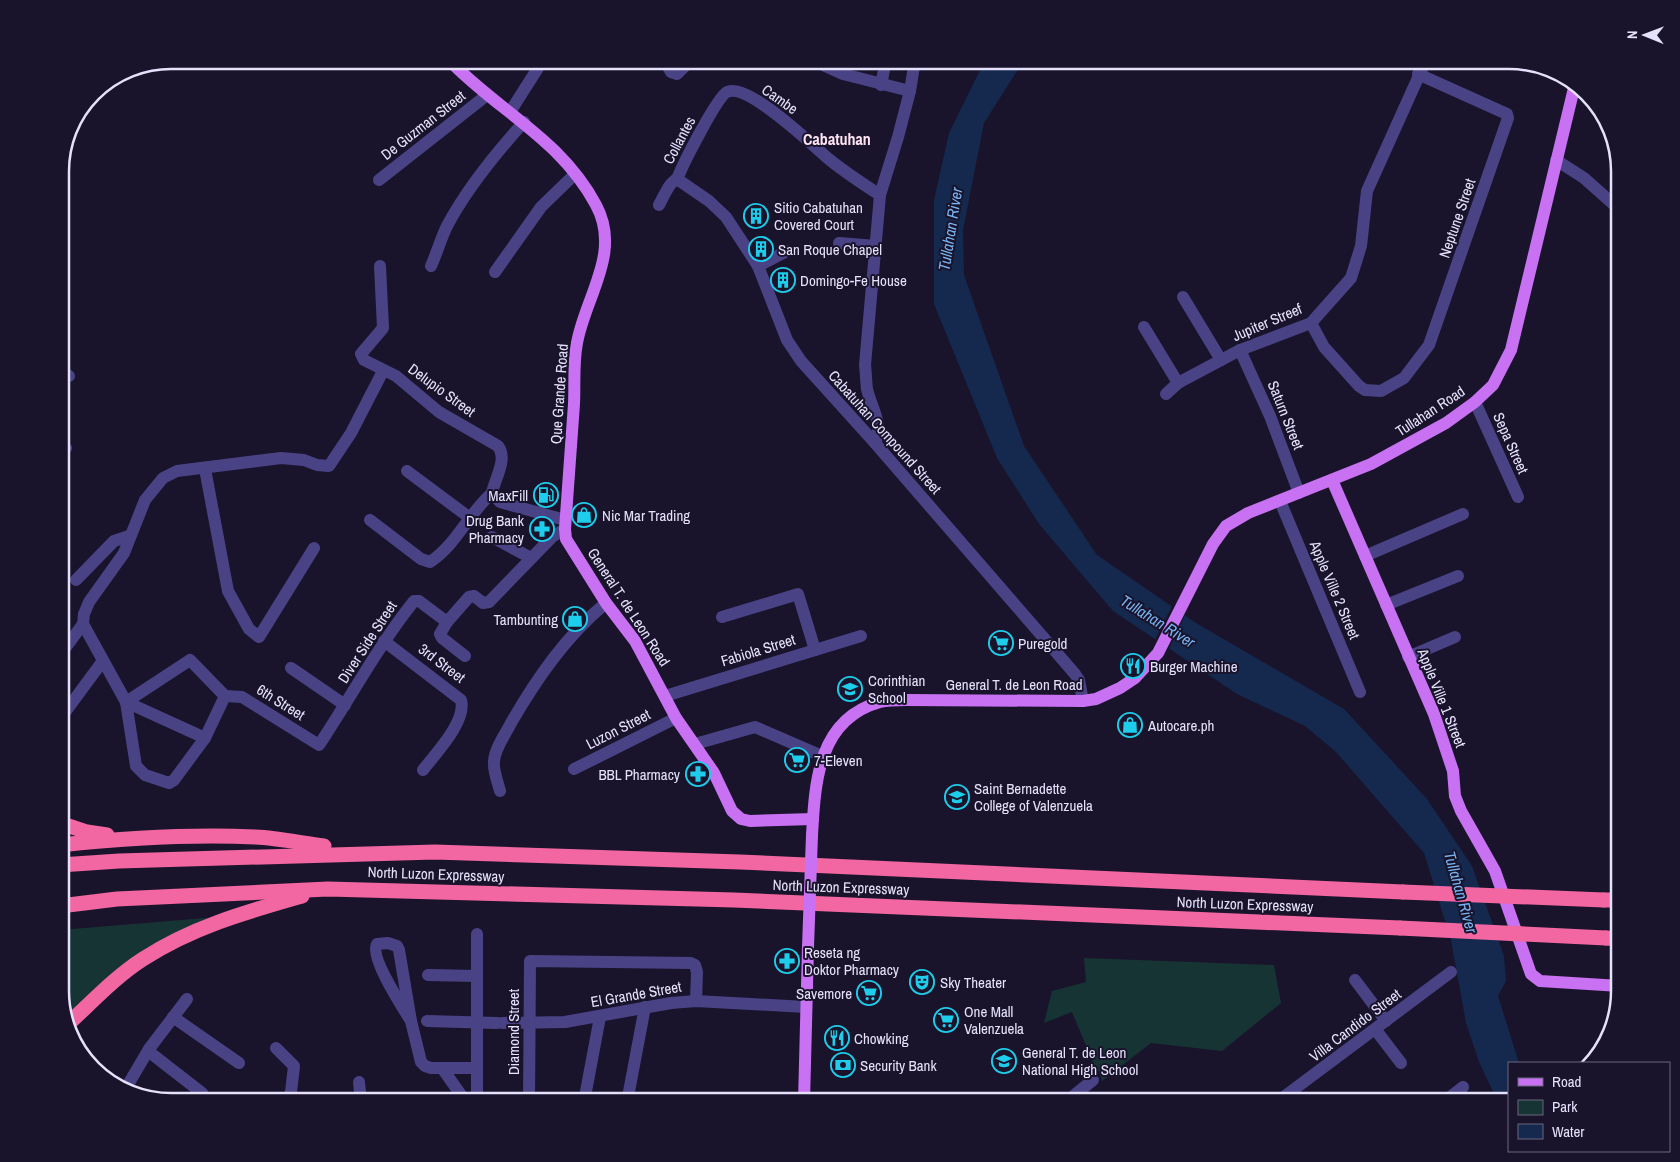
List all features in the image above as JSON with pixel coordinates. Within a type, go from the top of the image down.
[{"type":"highway","points":[[69,826],[88,832],[128,838]]},
{"type":"highway","points":[[69,844],[128,838],[258,837],[367,852]]},
{"type":"highway","name":"North Luzon Expressway","points":[[69,864],[367,852],[435,852],[750,862],[1611,900]]},
{"type":"highway","points":[[73,1019],[141,960],[193,931],[238,914],[328,888]]},
{"type":"highway","name":"North Luzon Expressway","points":[[69,905],[117,899],[328,888],[734,900],[1611,938]]},
{"type":"main road","name":"Que Grande Road","points":[[458,69],[487,95],[546,140],[575,174],[597,206],[604,228],[606,246],[602,267],[577,342],[565,525]]},
{"type":"main road","name":"Tullahan Road","points":[[1158,653],[1213,544],[1226,526],[1237,518],[1332,480],[1416,441],[1475,402],[1493,385],[1511,350],[1573,92]]},
{"type":"main road","name":"Apple Ville 1 Street","points":[[1332,480],[1434,714],[1453,772],[1455,796],[1461,811],[1495,871],[1533,978],[1540,981],[1611,985]]},
{"type":"main road","name":"General T. de Leon Road","points":[[565,525],[566,539],[606,603],[635,641],[676,718],[714,774],[732,811],[741,819],[750,821],[813,819]]},
{"type":"main road","name":"General T. de Leon Road","points":[[804,1093],[815,790],[822,756],[830,739],[843,723],[863,709],[880,702],[1083,701],[1102,697],[1135,678],[1158,653]]},
{"type":"street","points":[[510,112],[536,69]]},
{"type":"street","points":[[670,69],[677,74],[682,69]]},
{"type":"street","points":[[832,69],[843,74],[910,91]]},
{"type":"street","points":[[881,84],[884,69]]},
{"type":"street","points":[[875,443],[878,437],[878,424],[867,389],[865,365],[880,195],[910,91],[914,69]]},
{"type":"street","name":"Jupiter Streef","points":[[1166,394],[1178,383],[1240,350],[1310,322],[1350,278],[1361,246],[1367,191],[1421,69]]},
{"type":"street","name":"Neptune Street","points":[[1310,322],[1324,347],[1359,386],[1365,390],[1381,390],[1404,378],[1429,345],[1508,118],[1507,114],[1418,74]]},
{"type":"street","name":"Cambe","points":[[729,91],[738,91],[775,113],[844,171],[880,195]]},
{"type":"street","name":"Collantes","points":[[658,205],[671,184],[677,179],[679,169],[698,140],[720,97],[729,91]]},
{"type":"street","name":"De Guzman Street","points":[[379,180],[487,95]]},
{"type":"street","points":[[431,266],[447,226],[467,193],[492,159],[524,122]]},
{"type":"street","points":[[1556,160],[1584,178],[1611,202]]},
{"type":"street","points":[[495,272],[541,207],[575,174]]},
{"type":"street","name":"Cabatuhan Compound Street","points":[[677,179],[726,217],[758,266],[788,340],[801,361],[875,443],[1075,674],[1079,680],[1083,701]]},
{"type":"street","points":[[839,243],[876,246]]},
{"type":"street","points":[[758,266],[787,251]]},
{"type":"street","name":"Delupio Street","points":[[380,266],[383,328],[361,354],[369,365],[396,376],[439,412],[498,446],[502,452],[502,459],[492,493]]},
{"type":"street","points":[[1183,297],[1221,360]]},
{"type":"street","points":[[1144,327],[1178,383]]},
{"type":"street","name":"Saturn Street","points":[[1240,350],[1270,416],[1299,493]]},
{"type":"street","points":[[69,643],[83,624],[84,614],[89,602],[124,553],[129,536],[145,500],[163,478],[177,471],[281,458],[304,460],[325,467],[328,466],[352,433],[384,371]]},
{"type":"street","name":"Sepa Street","points":[[1475,402],[1518,498]]},
{"type":"street","points":[[205,469],[228,591],[249,629],[259,637],[314,548]]},
{"type":"street","points":[[408,471],[470,518]]},
{"type":"street","points":[[370,520],[421,559],[430,562],[441,553],[482,501],[492,493],[500,502],[565,525],[488,602],[483,603],[474,596],[469,597],[447,622],[440,634],[442,638],[465,656]]},
{"type":"street","name":"Apple Ville 2 Street","points":[[1280,501],[1360,692]]},
{"type":"street","points":[[1365,556],[1463,514]]},
{"type":"street","points":[[76,580],[114,541],[129,536]]},
{"type":"street","points":[[492,537],[531,558]]},
{"type":"street","points":[[1386,605],[1458,576]]},
{"type":"street","points":[[722,617],[798,594],[815,650]]},
{"type":"street","name":"Diver Side Street","points":[[318,745],[346,705],[384,641],[416,600],[447,622]]},
{"type":"street","points":[[500,791],[494,762],[504,736],[548,664],[576,631],[606,603]]},
{"type":"street","points":[[83,624],[102,662],[126,702],[134,760],[139,771],[144,775],[171,782],[205,738],[224,696],[190,660],[126,702]]},
{"type":"street","name":"Fabiola Street","points":[[665,696],[861,636]]},
{"type":"street","points":[[1408,657],[1455,638]]},
{"type":"street","name":"3rd Street","points":[[384,641],[462,700],[462,711],[454,729],[423,770]]},
{"type":"street","points":[[69,707],[102,662]]},
{"type":"street","points":[[291,668],[346,705]]},
{"type":"street","name":"6th Street","points":[[224,696],[242,697],[318,745]]},
{"type":"street","points":[[126,702],[205,738]]},
{"type":"street","name":"Luzon Street","points":[[574,769],[676,718]]},
{"type":"street","points":[[695,744],[755,727],[822,756]]},
{"type":"street","points":[[477,934],[477,1093]]},
{"type":"street","points":[[411,1021],[380,966],[375,953],[377,944],[388,943],[397,946],[399,950],[411,1021],[422,1062],[425,1066],[476,1068]]},
{"type":"street","name":"Diamond Street","points":[[529,1093],[530,961],[691,963],[695,965],[697,972],[696,1001]]},
{"type":"street","name":"Villa Candido Street","points":[[1290,1093],[1451,972]]},
{"type":"street","points":[[428,974],[477,976]]},
{"type":"street","points":[[1355,980],[1386,1021]]},
{"type":"street","points":[[129,1084],[148,1051],[187,999]]},
{"type":"street","name":"El Grande Street","points":[[427,1021],[564,1022],[600,1017],[645,1007],[696,1001],[806,1007]]},
{"type":"street","points":[[629,1093],[645,1007]]},
{"type":"street","points":[[173,1017],[240,1062]]},
{"type":"street","points":[[586,1093],[600,1017]]},
{"type":"street","points":[[1375,1029],[1401,1063]]},
{"type":"street","points":[[276,1048],[294,1066],[291,1093]]},
{"type":"street","points":[[148,1051],[202,1093]]},
{"type":"street","points":[[442,1068],[460,1093]]},
{"type":"street","points":[[1077,1093],[1093,1080]]},
{"type":"street","points":[[359,1082],[360,1093]]},
{"type":"street","points":[[1456,1093],[1464,1087]]},
{"type":"green space","points":[[218,917],[72,1014],[69,998],[69,929]]},
{"type":"green space","points":[[1084,958],[1274,965],[1281,1003],[1222,1051],[1151,1043],[1102,1081],[1072,1012],[1044,1023],[1052,991],[1086,982]]},
{"type":"water","name":"Tullahan River","points":[[981,69],[1018,69],[984,123],[963,230],[964,275],[1024,446],[1097,555],[1196,623],[1344,709],[1427,799],[1472,866],[1504,956],[1506,981],[1498,996],[1519,1062],[1508,1062],[1508,1093],[1494,1093],[1479,1062],[1466,1023],[1451,940],[1424,853],[1336,752],[1305,726],[1237,694],[1113,611],[1039,524],[997,458],[934,304],[934,200],[949,133]]},
{"type":"pier","points":[[1173,604],[1186,613],[1168,651],[1154,642]]},
{"type":"place","name":"Sitio Cabatuhan Covered Court","points":[[756,216]]},
{"type":"place","name":"San Roque Chapel","points":[[761,249]]},
{"type":"place","name":"Domingo-Fe House","points":[[783,280]]},
{"type":"place","name":"MaxFill","points":[[546,495]]},
{"type":"place","name":"Nic Mar Trading","points":[[584,515]]},
{"type":"place","name":"Drug Bank Pharmacy","points":[[542,529]]},
{"type":"place","name":"Tambunting","points":[[575,619]]},
{"type":"place","name":"Puregold","points":[[1001,643]]},
{"type":"place","name":"Burger Machine","points":[[1133,666]]},
{"type":"place","name":"Corinthian School","points":[[850,689]]},
{"type":"place","name":"Autocare.ph","points":[[1130,725]]},
{"type":"place","name":"7-Eleven","points":[[797,760]]},
{"type":"place","name":"BBL Pharmacy","points":[[698,774]]},
{"type":"place","name":"Saint Bernadette College of Valenzuela","points":[[957,797]]},
{"type":"place","name":"Reseta ng Doktor Pharmacy","points":[[787,961]]},
{"type":"place","name":"Sky Theater","points":[[922,982]]},
{"type":"place","name":"Savemore","points":[[869,993]]},
{"type":"place","name":"One Mall Valenzuela","points":[[946,1020]]},
{"type":"place","name":"Chowking","points":[[837,1038]]},
{"type":"place","name":"General T. de Leon National High School","points":[[1004,1061]]},
{"type":"place","name":"Security Bank","points":[[843,1065]]},
{"type":"district","name":"Cabatuhan","points":[[837,139]]}]
